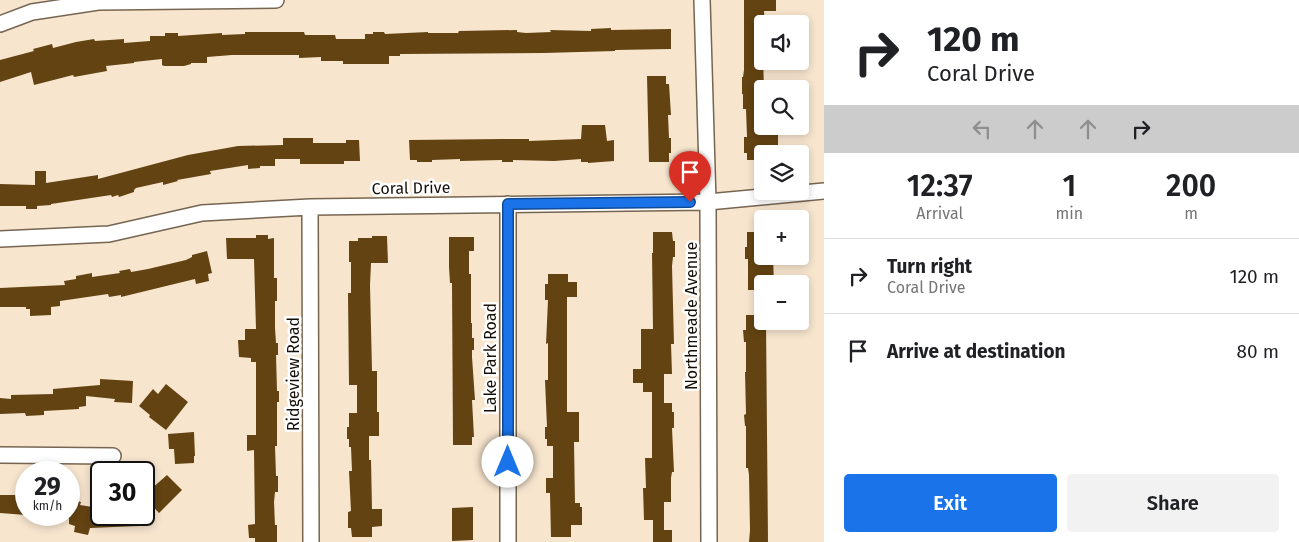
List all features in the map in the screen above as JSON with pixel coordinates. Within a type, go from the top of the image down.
[{"type":"street","points":[[0,24],[32,12],[98,2],[276,0]]},
{"type":"street","name":"Northmeade Avenue","points":[[702,0],[708,202],[709,542]]},
{"type":"street","name":"Coral Drive","points":[[0,239],[109,234],[202,212],[310,207],[708,202],[824,191]]},
{"type":"street","name":"Lake Park Road","points":[[508,204],[508,542]]},
{"type":"street","name":"Ridgeview Road","points":[[310,207],[311,542]]},
{"type":"street","points":[[0,455],[113,456]]},
{"type":"building","points":[[744,0],[776,0],[776,11],[764,11],[764,15],[754,15],[754,70],[763,70],[764,80],[754,80],[754,135],[778,135],[778,145],[754,145],[754,160],[747,160],[747,153],[744,153],[744,137],[747,137],[746,109],[743,109],[742,94]]},
{"type":"building","points":[[611,28],[611,30],[671,29],[671,49],[544,53],[400,54],[400,56],[389,56],[389,64],[343,64],[343,61],[321,61],[321,57],[299,58],[299,55],[232,55],[207,57],[207,63],[191,63],[184,66],[164,66],[162,65],[162,59],[106,66],[107,71],[74,77],[73,75],[34,85],[31,72],[0,82],[0,60],[52,44],[53,48],[94,39],[95,41],[124,39],[124,43],[150,41],[150,36],[165,36],[165,33],[178,33],[178,36],[222,33],[222,35],[245,34],[245,32],[304,32],[305,35],[335,35],[336,39],[365,39],[365,34],[373,34],[373,32],[384,32],[385,34],[458,33],[459,31],[517,30],[517,32],[526,33],[551,32],[550,30],[591,31],[591,29]]},
{"type":"building","points":[[647,76],[666,76],[666,84],[669,84],[671,115],[668,115],[671,153],[669,153],[669,162],[649,162]]},
{"type":"building","points":[[582,125],[605,125],[607,141],[614,140],[614,161],[588,163],[581,162],[581,159],[554,161],[513,160],[513,162],[502,162],[502,160],[460,161],[460,159],[432,160],[432,162],[410,160],[409,140],[529,139],[529,141],[581,139]]},
{"type":"building","points":[[283,138],[313,138],[313,143],[346,143],[346,140],[359,140],[360,161],[344,161],[344,164],[300,164],[300,159],[275,159],[275,166],[260,166],[260,168],[248,169],[248,165],[210,171],[211,174],[177,180],[163,185],[163,182],[136,188],[134,192],[119,197],[118,195],[112,197],[111,195],[37,206],[37,209],[26,209],[26,206],[0,206],[0,184],[35,185],[35,171],[46,171],[46,183],[98,175],[98,179],[188,155],[238,146],[283,145]]},
{"type":"building","points":[[653,232],[672,232],[673,241],[675,241],[675,257],[673,257],[672,266],[674,344],[671,344],[672,374],[664,374],[664,403],[672,403],[672,412],[674,412],[674,428],[672,428],[674,472],[672,472],[671,478],[671,502],[664,502],[664,530],[672,530],[672,542],[653,542],[653,520],[644,520],[643,488],[646,488],[645,458],[652,458],[652,392],[643,392],[643,383],[633,383],[633,369],[641,369],[641,329],[653,329]]},
{"type":"building","points":[[747,232],[754,232],[754,265],[773,265],[774,275],[754,275],[754,290],[748,290],[748,259],[745,259],[745,247],[747,247]]},
{"type":"building","points":[[256,235],[268,235],[268,239],[274,238],[274,278],[277,278],[275,328],[276,343],[278,343],[278,355],[276,355],[279,402],[277,402],[277,446],[275,446],[278,492],[275,492],[274,502],[277,542],[255,542],[255,538],[249,538],[248,525],[255,524],[254,450],[247,451],[247,435],[256,435],[256,362],[251,362],[251,358],[239,357],[238,340],[245,340],[245,329],[256,329],[254,259],[227,259],[226,238],[256,238]]},
{"type":"building","points":[[372,236],[387,236],[388,263],[371,263],[370,285],[372,371],[377,371],[379,436],[369,436],[369,460],[371,460],[372,509],[382,509],[382,526],[372,527],[372,537],[352,537],[351,528],[348,528],[348,512],[351,511],[349,471],[352,471],[351,447],[349,447],[349,439],[347,439],[347,427],[349,427],[349,413],[357,413],[357,385],[349,385],[348,293],[351,293],[351,262],[349,262],[349,241],[358,241],[358,238],[372,238]]},
{"type":"building","points":[[449,237],[474,237],[474,251],[469,251],[475,400],[472,400],[474,437],[472,437],[472,445],[453,445],[452,283],[450,283]]},
{"type":"building","points":[[207,251],[212,273],[208,274],[209,281],[196,284],[195,279],[121,297],[121,295],[109,297],[108,294],[60,301],[60,306],[51,307],[51,315],[30,316],[30,309],[26,309],[26,307],[0,307],[0,288],[65,285],[64,281],[76,279],[76,276],[92,273],[92,277],[120,273],[119,271],[130,269],[131,272],[148,269],[186,260],[192,257],[192,255]]},
{"type":"building","points":[[548,274],[568,274],[568,282],[577,282],[577,297],[567,297],[567,412],[579,412],[579,442],[574,442],[575,503],[580,503],[580,507],[582,507],[582,525],[571,525],[571,537],[551,537],[550,493],[546,493],[546,478],[553,478],[553,446],[547,446],[547,439],[545,439],[545,427],[547,427],[545,380],[548,380],[548,343],[546,344],[548,300],[545,300],[545,284],[548,284]]},
{"type":"building","points":[[746,315],[754,315],[754,330],[766,330],[768,542],[749,542],[749,475],[748,468],[746,468],[746,426],[744,415],[746,414],[746,342],[744,342],[743,330],[746,330]]},
{"type":"building","points":[[100,379],[133,381],[132,403],[114,402],[115,399],[86,396],[86,406],[79,407],[79,409],[44,411],[44,415],[26,416],[25,413],[0,414],[0,398],[11,399],[11,395],[53,394],[53,389],[100,385]]},
{"type":"building","points":[[166,384],[188,402],[166,430],[149,417],[150,415],[139,406],[153,389],[158,394]]},
{"type":"building","points":[[194,432],[194,463],[175,464],[174,449],[169,449],[168,434]]},
{"type":"building","points":[[167,475],[182,490],[159,513],[155,509],[155,486]]},
{"type":"building","points":[[0,495],[15,495],[15,514],[0,513]]},
{"type":"building","points":[[80,505],[90,507],[90,526],[139,526],[90,528],[88,535],[74,532],[75,526],[80,526]]},
{"type":"building","points":[[473,507],[473,540],[452,541],[452,508]]},
{"type":"route","points":[[508,462],[508,204],[690,202]]}]
